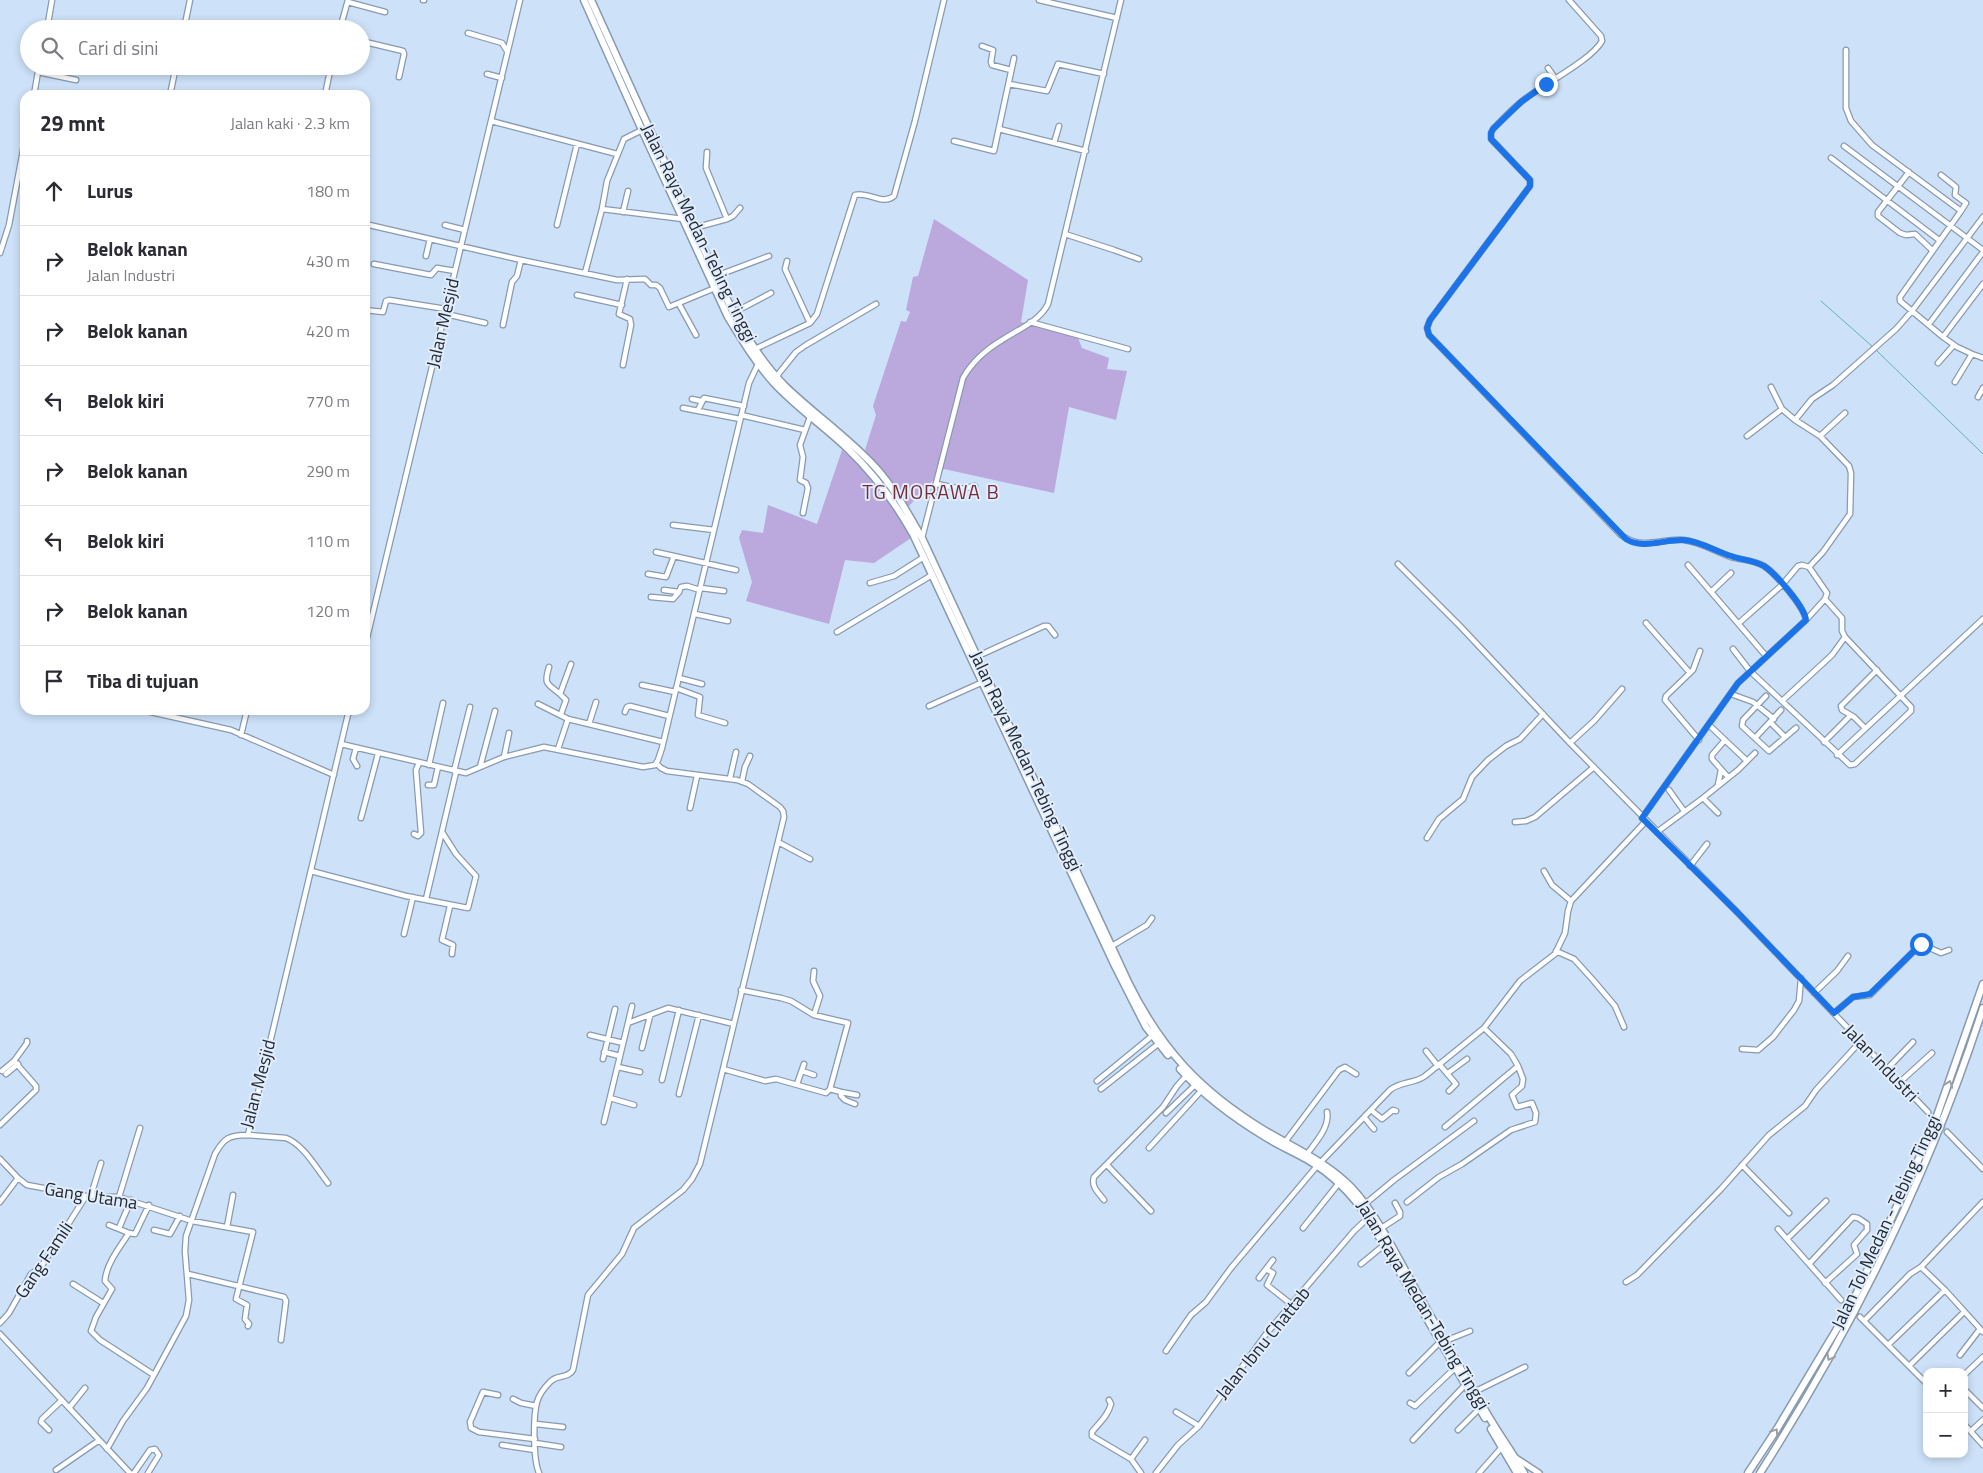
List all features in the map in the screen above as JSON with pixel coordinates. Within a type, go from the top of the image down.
[{"type":"highway","name":"Jalan Raya Medan-Tebing Tinggi","points":[[584,0],[642,130],[656,151],[758,364],[774,382],[849,450],[876,478],[905,520],[983,682],[1115,966],[1152,1036],[1201,1091],[1236,1118],[1268,1139],[1319,1164],[1342,1178],[1365,1204],[1384,1245],[1512,1457]]},
{"type":"highway","name":"Jalan Raya Medan-Tebing Tinggi","points":[[591,0],[683,219],[728,317],[752,350],[776,377],[801,401],[850,442],[877,469],[896,494],[922,538],[1142,1010],[1168,1049],[1187,1071],[1236,1112],[1307,1154],[1351,1194],[1380,1229],[1443,1342],[1465,1386],[1502,1447],[1523,1470]]},
{"type":"highway","name":"Jalan Tol Medan - Tebing Tinggi","points":[[1748,1473],[1777,1429],[1845,1315],[1867,1271],[1932,1130],[1983,984]]},
{"type":"highway","points":[[1760,1473],[1807,1399],[1887,1246],[1946,1114],[1983,1008]]},
{"type":"main road","points":[[1523,1470],[1538,1473]]},
{"type":"street","points":[[49,20],[52,0]]},
{"type":"street","points":[[186,20],[190,0]]},
{"type":"street","name":"Jalan Mesjid","points":[[370,625],[520,0]]},
{"type":"street","points":[[752,350],[810,323],[820,310],[853,198],[857,194],[889,200],[894,196],[944,0]]},
{"type":"street","points":[[1039,0],[1117,18]]},
{"type":"street","points":[[922,538],[955,407],[967,372],[993,346],[1030,322],[1043,312],[1048,304],[1121,0]]},
{"type":"street","points":[[1569,0],[1601,36],[1602,41],[1594,50],[1521,102],[1493,129],[1491,139],[1530,180],[1530,186],[1430,320],[1427,328],[1429,335],[1626,539],[1639,544],[1674,540],[1692,542],[1760,564],[1798,601],[1804,610],[1806,620]]},
{"type":"street","points":[[343,20],[348,1],[385,12]]},
{"type":"street","points":[[468,33],[502,43],[507,50]]},
{"type":"street","points":[[370,43],[403,51],[399,77]]},
{"type":"street","points":[[982,46],[993,50],[991,64],[1011,70]]},
{"type":"street","points":[[1846,50],[1846,108],[1848,116],[1872,145],[1961,211]]},
{"type":"street","points":[[954,141],[994,151],[1014,58]]},
{"type":"street","points":[[1009,84],[1047,91],[1058,64],[1104,74]]},
{"type":"street","points":[[1548,68],[1555,78]]},
{"type":"street","points":[[487,74],[502,78]]},
{"type":"street","points":[[35,90],[38,75]]},
{"type":"street","points":[[59,75],[76,80]]},
{"type":"street","points":[[171,90],[174,75]]},
{"type":"street","points":[[325,90],[329,75]]},
{"type":"street","points":[[491,121],[616,154]]},
{"type":"street","points":[[1054,143],[1059,126]]},
{"type":"street","points":[[999,129],[1086,151]]},
{"type":"street","points":[[585,273],[602,209],[607,181],[616,154],[624,139],[642,130]]},
{"type":"street","points":[[557,225],[577,144]]},
{"type":"street","points":[[1844,146],[1983,251],[1929,324]]},
{"type":"street","points":[[707,152],[706,168],[727,219]]},
{"type":"street","points":[[1831,158],[1939,240]]},
{"type":"street","points":[[0,253],[8,231],[20,167]]},
{"type":"street","points":[[1908,172],[1878,212],[1878,216],[1900,233],[1906,235],[1915,234],[1932,250]]},
{"type":"street","points":[[1941,175],[1956,187],[1955,195],[1966,203],[1900,297],[1900,301],[1954,345],[1983,358]]},
{"type":"street","points":[[623,212],[628,191]]},
{"type":"street","points":[[694,228],[727,219],[733,216],[740,208]]},
{"type":"street","points":[[602,209],[683,219]]},
{"type":"street","points":[[1795,420],[1812,399],[1850,370],[1912,311],[1983,217]]},
{"type":"street","points":[[370,225],[585,273],[622,280],[647,280],[651,285],[656,285],[660,288],[668,307],[715,288]]},
{"type":"street","points":[[445,225],[466,230]]},
{"type":"street","points":[[1065,234],[1139,259]]},
{"type":"street","points":[[426,256],[430,239]]},
{"type":"street","points":[[716,276],[769,256]]},
{"type":"street","points":[[503,325],[512,282],[517,276],[521,260]]},
{"type":"street","points":[[787,262],[785,269],[810,323]]},
{"type":"street","points":[[374,264],[431,275],[439,268],[455,271]]},
{"type":"street","points":[[623,365],[631,322],[630,319],[620,315],[628,279]]},
{"type":"street","points":[[1943,337],[1983,284]]},
{"type":"street","points":[[733,312],[770,293]]},
{"type":"street","points":[[577,295],[622,305]]},
{"type":"street","points":[[370,311],[383,312],[386,301],[389,300],[446,311],[485,323]]},
{"type":"street","points":[[679,304],[696,335]]},
{"type":"street","points":[[776,377],[798,350],[876,304]]},
{"type":"street","points":[[1030,322],[1128,349]]},
{"type":"street","points":[[1938,363],[1954,345]]},
{"type":"street","points":[[1954,382],[1972,354]]},
{"type":"street","points":[[341,744],[466,773],[504,756],[544,747],[643,767],[656,763],[695,614],[749,383],[758,364]]},
{"type":"street","points":[[1771,387],[1782,409],[1820,436],[1850,469],[1850,514],[1820,557],[1809,568]]},
{"type":"street","points":[[1978,397],[1983,388]]},
{"type":"street","points":[[692,399],[701,401],[704,398],[744,406]]},
{"type":"street","points":[[698,410],[701,401]]},
{"type":"street","points":[[683,408],[805,430]]},
{"type":"street","points":[[1748,436],[1782,409]]},
{"type":"street","points":[[1820,436],[1845,413]]},
{"type":"street","points":[[803,513],[808,488],[806,483],[800,480],[803,457],[800,445],[810,416]]},
{"type":"street","points":[[937,484],[961,489],[975,486]]},
{"type":"street","points":[[674,525],[714,530]]},
{"type":"street","points":[[656,552],[736,570]]},
{"type":"street","points":[[648,574],[666,577],[674,556]]},
{"type":"street","points":[[870,583],[894,576],[924,557]]},
{"type":"street","name":"Jalan Industri","points":[[1398,564],[1460,626],[1570,744],[1801,978],[1928,1112]]},
{"type":"street","points":[[1166,1351],[1191,1315],[1206,1302],[1231,1268],[1319,1164],[1364,1117],[1394,1087],[1401,1083],[1422,1079],[1484,1028],[1520,981],[1549,960],[1556,951],[1564,933],[1571,901],[1644,820],[1731,694],[1750,671],[1806,620],[1828,593],[1809,568],[1802,565],[1798,566],[1782,584],[1739,623]]},
{"type":"street","points":[[1688,566],[1712,591],[1766,656]]},
{"type":"street","points":[[1712,591],[1731,573]]},
{"type":"street","points":[[837,632],[932,575]]},
{"type":"street","points":[[651,597],[673,599],[684,586],[724,591]]},
{"type":"street","points":[[664,590],[679,592]]},
{"type":"street","points":[[1733,650],[1750,671],[1838,756],[1848,764],[1854,765],[1906,716],[1912,708],[1845,637],[1842,631],[1842,618],[1825,599]]},
{"type":"street","points":[[695,614],[728,621]]},
{"type":"street","points":[[1838,756],[1865,728],[1983,619]]},
{"type":"street","points":[[1646,623],[1690,672]]},
{"type":"street","points":[[978,656],[1044,626],[1048,626],[1055,635]]},
{"type":"street","points":[[1782,701],[1832,655],[1845,637]]},
{"type":"street","points":[[1699,740],[1665,700],[1666,696],[1694,668],[1700,651]]},
{"type":"street","points":[[560,694],[572,664]]},
{"type":"street","points":[[549,667],[546,681],[566,700],[560,714]]},
{"type":"street","points":[[1865,728],[1855,718],[1842,710],[1841,706],[1877,670]]},
{"type":"street","points":[[679,678],[702,684]]},
{"type":"street","points":[[929,706],[983,682]]},
{"type":"street","points":[[642,685],[700,696],[698,715],[725,723]]},
{"type":"street","points":[[1570,744],[1594,721],[1622,689]]},
{"type":"street","points":[[1731,694],[1746,698],[1758,705],[1786,737]]},
{"type":"street","points":[[1766,696],[1741,723],[1755,738],[1769,751],[1796,728]]},
{"type":"street","points":[[429,765],[443,702]]},
{"type":"street","points":[[589,724],[596,702]]},
{"type":"street","points":[[538,704],[568,718],[663,742]]},
{"type":"street","points":[[625,712],[627,707],[630,706],[669,716]]},
{"type":"street","points":[[426,899],[470,707]]},
{"type":"street","points":[[1755,738],[1781,710]]},
{"type":"street","points":[[480,767],[495,711]]},
{"type":"street","points":[[1427,838],[1439,819],[1463,799],[1472,777],[1488,760],[1506,746],[1520,739],[1543,714]]},
{"type":"street","points":[[164,715],[231,730],[334,775]]},
{"type":"street","points":[[241,735],[246,715]]},
{"type":"street","name":"Jalan Mesjid","points":[[107,1449],[123,1421],[141,1398],[188,1312],[188,1274],[185,1245],[219,1148],[233,1135],[248,1135],[348,715]]},
{"type":"street","points":[[1824,742],[1850,716]]},
{"type":"street","points":[[558,749],[568,718]]},
{"type":"street","points":[[1709,725],[1746,760]]},
{"type":"street","points":[[504,756],[508,733]]},
{"type":"street","points":[[1725,740],[1712,757],[1713,762],[1728,777]]},
{"type":"street","points":[[356,748],[353,759],[357,766]]},
{"type":"street","points":[[730,778],[736,752]]},
{"type":"street","points":[[1657,832],[1738,770],[1755,753]]},
{"type":"street","points":[[361,818],[378,754]]},
{"type":"street","points":[[742,781],[744,767],[750,756]]},
{"type":"street","points":[[414,834],[418,836],[421,833],[416,770],[419,763]]},
{"type":"street","points":[[539,1473],[536,1465],[535,1450],[536,1406],[539,1398],[551,1381],[556,1377],[569,1375],[573,1370],[586,1302],[590,1292],[622,1254],[634,1228],[683,1190],[692,1179],[702,1155],[784,817],[783,811],[766,796],[742,781],[664,770],[656,763]]},
{"type":"street","points":[[428,785],[434,785],[438,767]]},
{"type":"street","points":[[1515,822],[1526,822],[1535,817],[1594,767]]},
{"type":"street","points":[[1717,786],[1721,770]]},
{"type":"street","points":[[690,808],[697,776]]},
{"type":"street","points":[[1669,790],[1684,811]]},
{"type":"street","points":[[1703,798],[1718,813]]},
{"type":"street","points":[[311,871],[450,906],[468,908],[476,876],[456,854],[442,832]]},
{"type":"street","points":[[778,842],[810,859]]},
{"type":"street","points":[[1690,866],[1707,844]]},
{"type":"street","points":[[1544,871],[1552,885],[1571,901]]},
{"type":"street","points":[[404,934],[413,897]]},
{"type":"street","points":[[450,906],[442,940],[453,945],[452,954]]},
{"type":"street","points":[[1112,946],[1147,925],[1152,918]]},
{"type":"street","points":[[1834,1013],[1853,997],[1870,994],[1921,944],[1944,953],[1949,950]]},
{"type":"street","points":[[1556,951],[1574,959],[1593,980],[1615,1006],[1624,1027]]},
{"type":"street","points":[[1814,993],[1848,956]]},
{"type":"street","points":[[814,971],[813,981],[820,996],[814,1015]]},
{"type":"street","points":[[1742,1049],[1758,1050],[1779,1030],[1799,1000],[1801,978]]},
{"type":"street","points":[[723,1070],[765,1081],[776,1079],[825,1093],[830,1089],[848,1023],[814,1015],[786,999],[741,990]]},
{"type":"street","points":[[604,1122],[632,1006]]},
{"type":"street","points":[[603,1059],[615,1009]]},
{"type":"street","points":[[628,1023],[665,1009],[679,1010],[734,1024]]},
{"type":"street","points":[[662,1080],[679,1010]]},
{"type":"street","points":[[680,1094],[699,1015]]},
{"type":"street","points":[[642,1048],[650,1016]]},
{"type":"street","points":[[1408,1202],[1438,1177],[1462,1164],[1511,1130],[1535,1122],[1536,1113],[1531,1102],[1517,1107],[1512,1095],[1522,1086],[1523,1079],[1512,1054],[1484,1028]]},
{"type":"street","points":[[590,1035],[623,1043]]},
{"type":"street","points":[[1097,1081],[1152,1036]]},
{"type":"street","points":[[4,1073],[16,1063],[28,1043],[27,1041]]},
{"type":"street","points":[[1626,1282],[1637,1275],[1659,1253],[1769,1134],[1805,1106],[1828,1075],[1860,1042]]},
{"type":"street","points":[[1887,1069],[1913,1042]]},
{"type":"street","points":[[1101,1089],[1158,1044]]},
{"type":"street","points":[[1426,1051],[1448,1073],[1456,1085],[1449,1091]]},
{"type":"street","points":[[604,1052],[620,1056]]},
{"type":"street","points":[[1900,1082],[1932,1053]]},
{"type":"street","points":[[1448,1073],[1467,1059]]},
{"type":"street","points":[[0,1125],[36,1090],[36,1086],[16,1063]]},
{"type":"street","points":[[797,1084],[804,1064]]},
{"type":"street","points":[[1445,1127],[1518,1066]]},
{"type":"street","points":[[618,1067],[640,1072]]},
{"type":"street","points":[[1285,1142],[1339,1070],[1345,1067],[1356,1074]]},
{"type":"street","points":[[802,1071],[814,1075]]},
{"type":"street","points":[[1104,1200],[1094,1188],[1094,1177],[1163,1107],[1186,1076]]},
{"type":"street","points":[[1166,1114],[1195,1084]]},
{"type":"street","points":[[830,1089],[856,1095]]},
{"type":"street","points":[[1149,1148],[1201,1091]]},
{"type":"street","points":[[841,1092],[844,1100],[855,1104]]},
{"type":"street","points":[[610,1098],[634,1105]]},
{"type":"street","points":[[1371,1110],[1382,1119],[1392,1110],[1396,1111]]},
{"type":"street","points":[[1307,1154],[1324,1128],[1327,1118],[1326,1112]]},
{"type":"street","points":[[1364,1117],[1374,1129]]},
{"type":"street","points":[[1365,1204],[1394,1180],[1474,1121]]},
{"type":"street","points":[[119,1197],[140,1128]]},
{"type":"street","points":[[1947,1132],[1983,1170]]},
{"type":"street","points":[[248,1135],[291,1140],[312,1162],[328,1183]]},
{"type":"street","name":"Gang Utama","points":[[0,1159],[27,1185],[89,1196],[119,1197],[192,1221],[253,1232],[239,1286]]},
{"type":"street","name":"Gang Famili","points":[[0,1323],[9,1313],[31,1274],[41,1267],[89,1196],[101,1162]]},
{"type":"street","points":[[1107,1165],[1151,1211]]},
{"type":"street","points":[[1742,1165],[1789,1212]]},
{"type":"street","points":[[0,1202],[18,1178]]},
{"type":"street","points":[[1303,1228],[1339,1183]]},
{"type":"street","points":[[227,1227],[233,1195]]},
{"type":"street","points":[[119,1228],[131,1200]]},
{"type":"street","points":[[1787,1240],[1826,1202]]},
{"type":"street","points":[[1923,1380],[1862,1319],[1910,1274],[1921,1267],[1983,1202]]},
{"type":"street","points":[[1380,1229],[1400,1216],[1395,1203]]},
{"type":"street","points":[[109,1225],[135,1234],[148,1206]]},
{"type":"street","points":[[154,1230],[170,1234],[180,1216]]},
{"type":"street","name":"Jalan Ibnu Chattab","points":[[1156,1473],[1178,1445],[1199,1426],[1244,1362],[1291,1304],[1354,1231],[1370,1217]]},
{"type":"street","points":[[1809,1264],[1851,1219],[1854,1217],[1858,1218],[1867,1224],[1868,1229],[1854,1245],[1857,1254],[1825,1283]]},
{"type":"street","points":[[1778,1230],[1841,1300]]},
{"type":"street","points":[[129,1233],[114,1256],[106,1275],[105,1282],[112,1288],[93,1323],[92,1333],[154,1375]]},
{"type":"street","points":[[1361,1264],[1384,1245]]},
{"type":"street","points":[[1259,1278],[1273,1260]]},
{"type":"street","points":[[1921,1267],[1945,1290],[1982,1331],[1960,1355]]},
{"type":"street","points":[[1266,1269],[1273,1274],[1267,1285],[1291,1304]]},
{"type":"street","points":[[188,1274],[282,1296],[286,1299],[281,1340]]},
{"type":"street","points":[[73,1284],[103,1303]]},
{"type":"street","points":[[239,1286],[236,1300],[247,1305],[245,1319],[249,1324],[248,1326]]},
{"type":"street","points":[[1888,1345],[1945,1290]]},
{"type":"street","points":[[1909,1366],[1964,1312]]},
{"type":"street","points":[[1409,1373],[1443,1342],[1470,1331]]},
{"type":"street","points":[[0,1334],[98,1441],[132,1473],[150,1450],[155,1449],[160,1454],[148,1473]]},
{"type":"street","points":[[1968,1371],[1983,1357]]},
{"type":"street","points":[[1474,1392],[1525,1367]]},
{"type":"street","points":[[1410,1403],[1415,1406],[1455,1368]]},
{"type":"street","points":[[1412,1440],[1465,1386]]},
{"type":"street","points":[[69,1408],[86,1388]]},
{"type":"street","points":[[498,1395],[483,1392],[470,1422],[471,1428],[479,1432],[561,1447]]},
{"type":"street","points":[[1968,1393],[1983,1408]]},
{"type":"street","points":[[513,1399],[521,1404],[536,1406]]},
{"type":"street","points":[[49,1430],[42,1423],[42,1419],[62,1400]]},
{"type":"street","points":[[1109,1400],[1111,1403],[1110,1409],[1092,1432],[1092,1436],[1131,1459],[1141,1473]]},
{"type":"street","points":[[1458,1430],[1479,1409]]},
{"type":"street","points":[[1176,1412],[1199,1426]]},
{"type":"street","points":[[1971,1431],[1983,1420]]},
{"type":"street","points":[[1192,1422],[1193,1431]]},
{"type":"street","points":[[536,1424],[563,1427]]},
{"type":"street","points":[[1968,1428],[1983,1444]]},
{"type":"street","points":[[1131,1459],[1145,1440]]},
{"type":"street","points":[[56,1470],[98,1441]]},
{"type":"street","points":[[502,1445],[535,1450]]},
{"type":"street","points":[[1478,1473],[1502,1447]]},
{"type":"shaded area","points":[[934,219],[1028,280],[1021,322],[1078,338],[1082,348],[1109,358],[1107,369],[1127,371],[1116,420],[1069,407],[1054,493],[944,469],[908,507],[865,450],[876,415],[873,406],[901,321],[906,322],[910,312],[906,310],[913,277],[918,276]]},
{"type":"shaded area","points":[[842,450],[863,469],[881,490],[911,538],[874,563],[845,560],[829,624],[746,601],[752,582],[739,538],[742,530],[763,533],[768,505],[817,524]]},
{"type":"waterway","points":[[1821,301],[1873,347]]},
{"type":"waterway","points":[[1876,350],[1983,454]]},
{"type":"tunnel","points":[[1928,1112],[1947,1132]]},
{"type":"tunnel","points":[[1841,1300],[1860,1317]]},
{"type":"district","name":"TG MORAWA B","points":[[931,492]]},
{"type":"route","points":[[1546,84],[1521,102],[1491,133],[1491,139],[1530,180],[1530,186],[1430,320],[1427,331],[1626,539],[1639,544],[1683,540],[1760,564],[1798,601],[1804,610],[1806,620],[1738,683],[1642,818],[1738,913],[1834,1013],[1853,997],[1870,994],[1921,944]]}]
